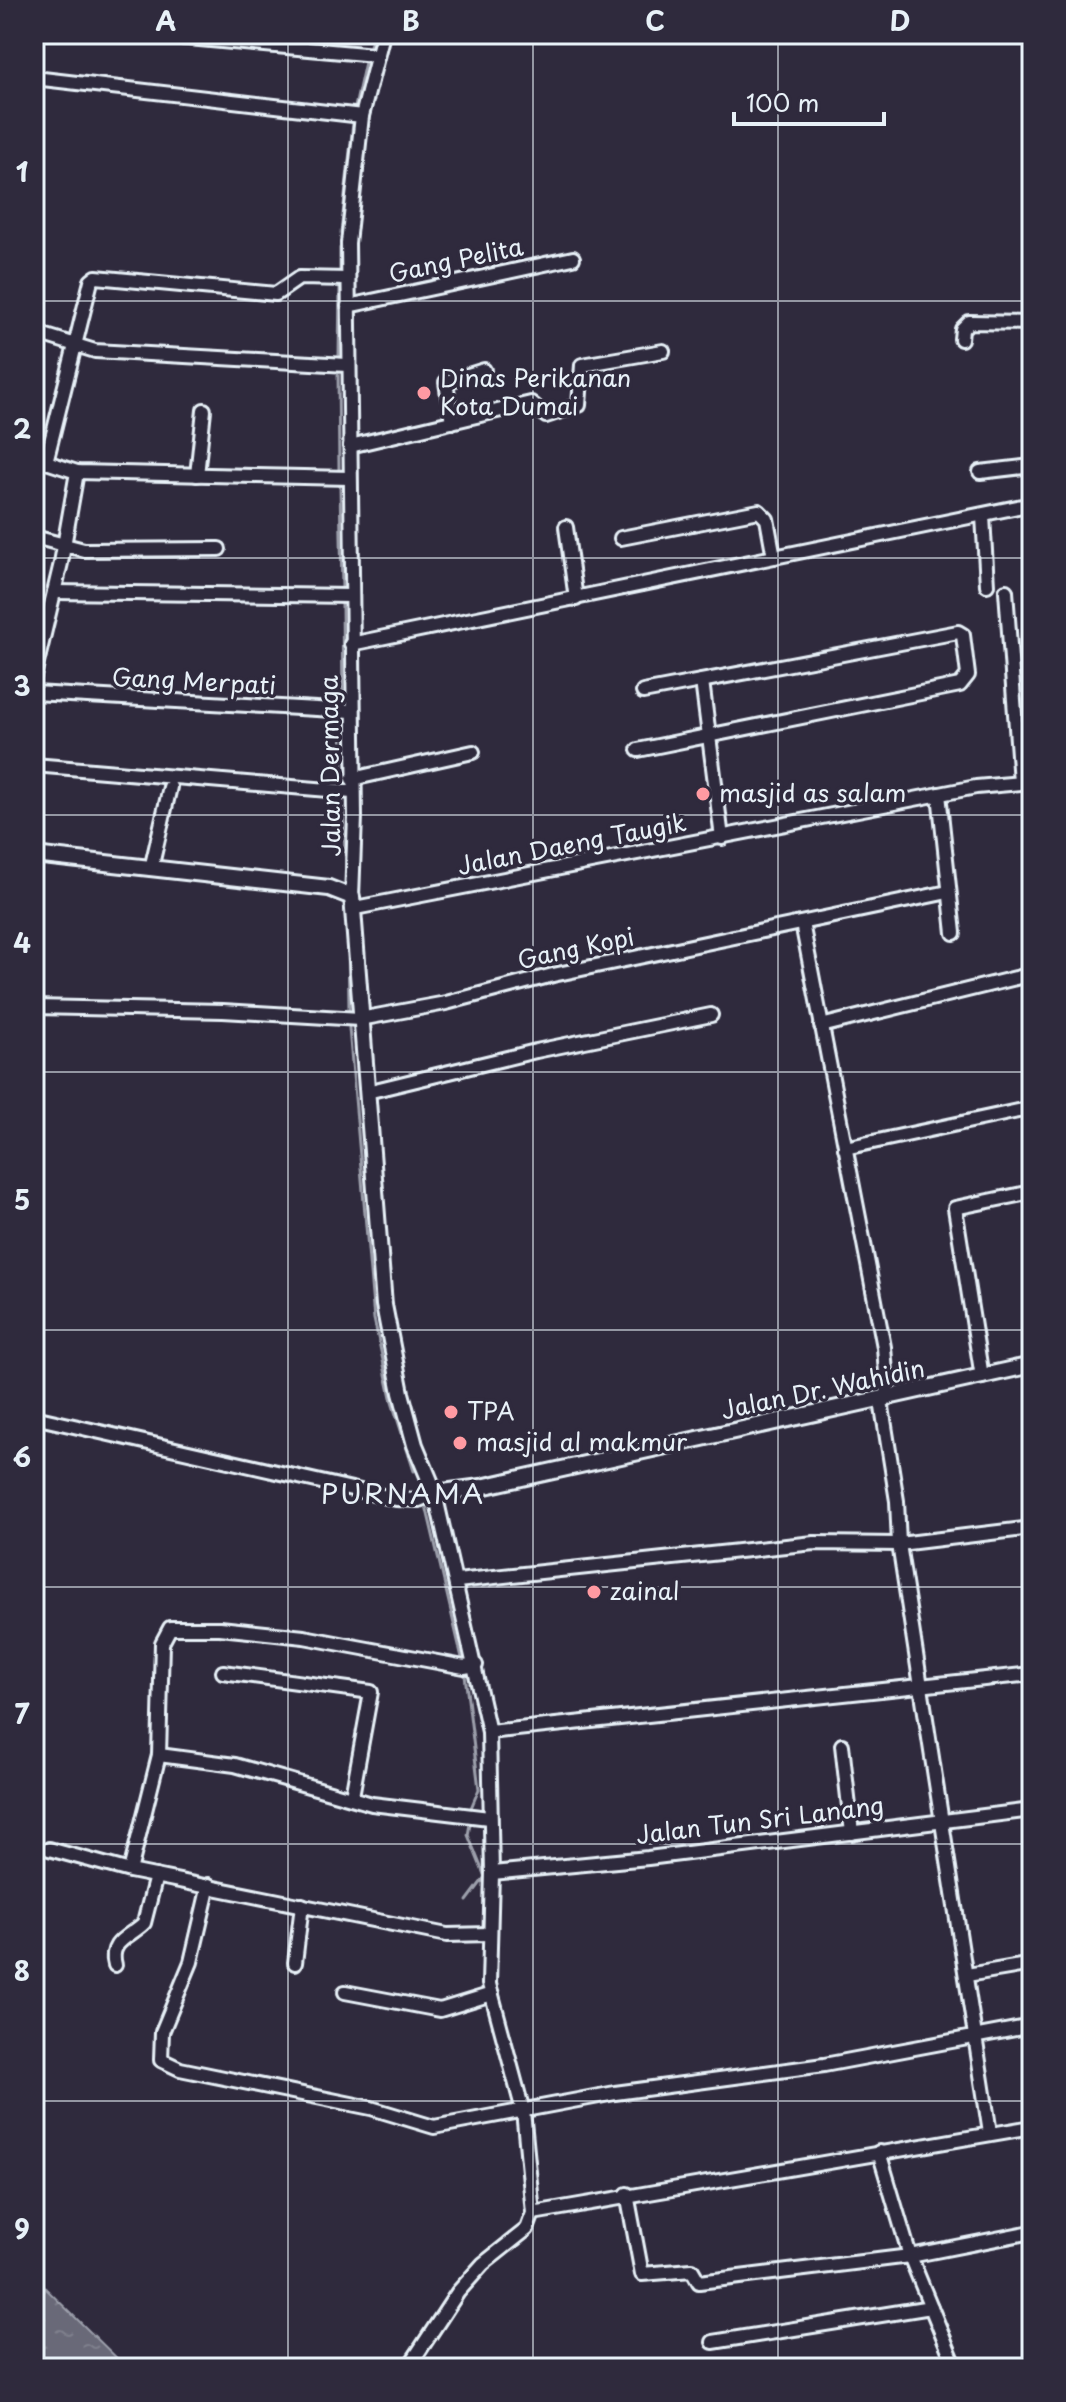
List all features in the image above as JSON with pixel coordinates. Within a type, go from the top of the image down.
[{"type":"main road","points":[[34,855],[329,888],[353,902]]},
{"type":"main road","name":"Jalan Dermaga","points":[[353,902],[377,1238],[391,1348],[415,1445],[435,1493]]},
{"type":"main road","name":"Jalan Dr. Wahidin","points":[[435,1493],[481,1487],[1032,1365]]},
{"type":"street","points":[[144,34],[375,55]]},
{"type":"street","name":"Jalan Dermaga","points":[[353,902],[348,243],[362,116],[375,55],[383,34]]},
{"type":"street","points":[[34,78],[362,116]]},
{"type":"street","name":"Gang Pelita","points":[[348,306],[573,258]]},
{"type":"street","points":[[348,279],[299,278],[276,294],[98,276],[91,281],[77,345],[40,460],[77,472],[350,478]]},
{"type":"street","points":[[961,339],[962,329],[969,322],[1032,323]]},
{"type":"street","points":[[34,332],[115,352],[347,365]]},
{"type":"street","points":[[350,446],[531,403],[546,416],[577,406],[582,365],[663,351]]},
{"type":"street","points":[[452,422],[446,382],[484,370]]},
{"type":"street","points":[[197,475],[204,410]]},
{"type":"street","points":[[980,472],[1032,466]]},
{"type":"street","points":[[34,676],[40,621],[54,592],[77,472]]},
{"type":"street","points":[[351,644],[1032,504]]},
{"type":"street","points":[[621,538],[759,511],[767,519],[774,557]]},
{"type":"street","points":[[983,516],[987,585]]},
{"type":"street","points":[[566,527],[576,599]]},
{"type":"street","points":[[34,537],[64,547],[94,550],[219,549]]},
{"type":"street","points":[[1006,591],[1026,782]]},
{"type":"street","points":[[54,592],[351,596]]},
{"type":"street","points":[[638,750],[960,685],[968,675],[968,661],[963,635],[958,632],[643,692]]},
{"type":"street","points":[[702,681],[722,838]]},
{"type":"street","name":"Gang Merpati","points":[[34,693],[352,711]]},
{"type":"street","points":[[34,765],[203,782],[352,786],[473,752]]},
{"type":"street","name":"Jalan Daeng Taugik","points":[[353,902],[722,838],[939,794],[1026,782]]},
{"type":"street","points":[[151,869],[170,787]]},
{"type":"street","points":[[939,794],[954,933]]},
{"type":"street","name":"Gang Kopi","points":[[34,1007],[223,1011],[360,1019],[418,1009],[553,975],[948,892]]},
{"type":"street","points":[[802,923],[884,1347],[884,1400],[897,1501],[899,1544],[990,2133]]},
{"type":"street","points":[[821,1026],[1032,974]]},
{"type":"street","points":[[367,1092],[711,1015]]},
{"type":"street","points":[[845,1148],[1032,1108]]},
{"type":"street","points":[[982,1377],[954,1211],[960,1205],[1032,1192]]},
{"type":"street","points":[[34,1417],[396,1499],[419,1500],[435,1493],[489,1732],[492,1994],[523,2111],[533,2213],[527,2229],[483,2264],[458,2292],[408,2368]]},
{"type":"street","points":[[457,1581],[814,1543],[899,1544],[1032,1528]]},
{"type":"street","points":[[130,1871],[159,1755],[162,1643],[170,1628],[220,1628],[304,1637],[464,1667],[476,1665]]},
{"type":"street","points":[[223,1672],[371,1692],[352,1796]]},
{"type":"street","points":[[489,1732],[1032,1674]]},
{"type":"street","points":[[842,1745],[852,1833]]},
{"type":"street","points":[[159,1755],[235,1765],[372,1804],[489,1818]]},
{"type":"street","name":"Jalan Tun Sri Lanang","points":[[492,1873],[648,1858],[1032,1810]]},
{"type":"street","points":[[49,1849],[130,1871],[447,1935],[490,1934]]},
{"type":"street","points":[[115,1965],[113,1954],[121,1938],[144,1923],[156,1876]]},
{"type":"street","points":[[209,1885],[191,1962],[162,2032],[159,2052],[165,2063],[371,2108],[423,2127],[452,2125],[629,2090],[824,2065],[975,2034],[1032,2026]]},
{"type":"street","points":[[295,1963],[302,1905]]},
{"type":"street","points":[[967,1975],[1032,1964]]},
{"type":"street","points":[[345,1992],[440,2010],[492,1994]]},
{"type":"street","points":[[533,2213],[627,2194],[1032,2127]]},
{"type":"street","points":[[879,2152],[910,2256],[956,2368]]},
{"type":"street","points":[[627,2194],[644,2275],[692,2270],[696,2279],[703,2282],[910,2256],[1032,2232]]},
{"type":"street","points":[[713,2342],[931,2307]]},
{"type":"street","points":[[1023,2368],[1032,2366]]},
{"type":"water","points":[[34,2277],[127,2368],[34,2368]]},
{"type":"waterway","points":[[370,46],[373,34]]},
{"type":"waterway","points":[[355,107],[365,62]]},
{"type":"waterway","points":[[341,233],[353,123]]},
{"type":"waterway","points":[[340,248],[340,270]]},
{"type":"waterway","points":[[339,356],[340,287]]},
{"type":"waterway","points":[[338,372],[339,470]]},
{"type":"waterway","points":[[340,486],[342,588]]},
{"type":"waterway","points":[[342,604],[343,702]]},
{"type":"waterway","points":[[342,720],[342,783]]},
{"type":"waterway","points":[[342,799],[347,883]]},
{"type":"waterway","points":[[348,937],[349,1009]]},
{"type":"waterway","points":[[349,1028],[374,1319],[392,1402],[414,1471]]},
{"type":"waterway","points":[[425,1501],[462,1658]]},
{"type":"waterway","points":[[465,1675],[479,1789],[471,1808]]},
{"type":"waterway","points":[[467,1901],[485,1877],[468,1835],[470,1824]]},
{"type":"place","name":"Dinas Perikanan Kota Dumai","points":[[424,393]]},
{"type":"place","name":"masjid as salam","points":[[703,794]]},
{"type":"place","name":"TPA","points":[[451,1412]]},
{"type":"place","name":"masjid al makmur","points":[[460,1443]]},
{"type":"place","name":"zainal","points":[[594,1592]]},
{"type":"district","name":"PURNAMA","points":[[403,1494]]}]
